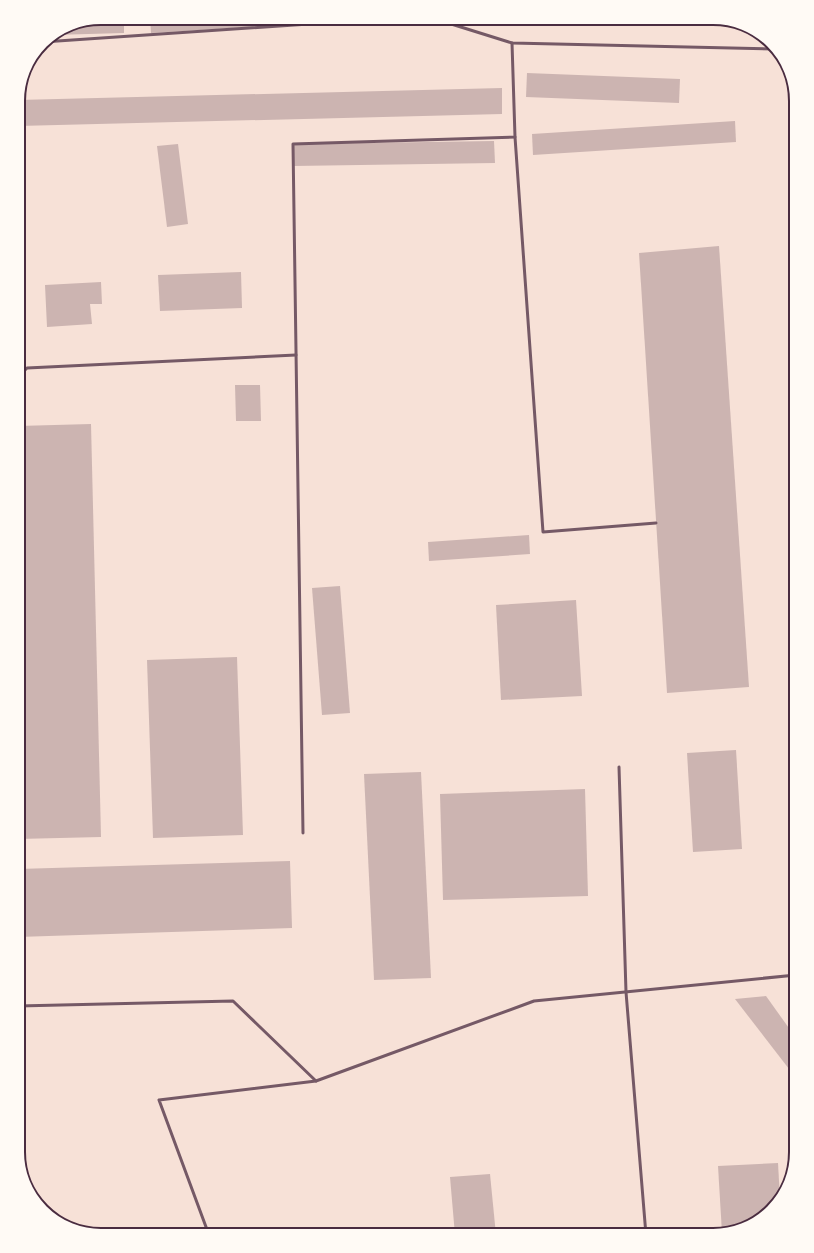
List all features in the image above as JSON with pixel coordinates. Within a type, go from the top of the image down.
[{"type":"lane","points":[[55,41],[294,25]]},
{"type":"lane","points":[[454,25],[512,43],[768,49]]},
{"type":"lane","points":[[512,43],[515,137],[543,532],[656,523]]},
{"type":"lane","points":[[303,832],[293,144],[515,137]]},
{"type":"lane","points":[[25,370],[27,368],[296,355]]},
{"type":"lane","points":[[620,767],[626,992],[645,1228]]},
{"type":"lane","points":[[206,1228],[159,1100],[316,1081],[534,1001],[789,976]]},
{"type":"lane","points":[[25,1006],[233,1001],[316,1081]]},
{"type":"building","points":[[101,25],[124,25],[124,33],[64,35],[77,29]]},
{"type":"building","points":[[150,25],[280,25],[151,33]]},
{"type":"building","points":[[527,73],[680,79],[679,103],[526,97]]},
{"type":"building","points":[[502,88],[502,114],[25,126],[25,100]]},
{"type":"building","points":[[735,121],[736,142],[533,155],[532,134]]},
{"type":"building","points":[[494,141],[495,163],[293,166],[293,144]]},
{"type":"building","points":[[178,144],[188,224],[167,227],[157,146]]},
{"type":"building","points":[[719,246],[749,687],[667,693],[639,253]]},
{"type":"building","points":[[241,272],[242,308],[160,311],[158,275]]},
{"type":"building","points":[[101,282],[102,304],[90,304],[92,324],[47,327],[45,285]]},
{"type":"building","points":[[235,385],[260,385],[261,421],[236,421]]},
{"type":"building","points":[[91,424],[101,837],[25,839],[25,426]]},
{"type":"building","points":[[529,535],[530,554],[429,561],[428,542]]},
{"type":"building","points":[[340,586],[350,713],[322,715],[312,588]]},
{"type":"building","points":[[576,600],[582,696],[501,700],[496,605]]},
{"type":"building","points":[[237,657],[243,835],[153,838],[147,660]]},
{"type":"building","points":[[736,750],[742,849],[693,852],[687,753]]},
{"type":"building","points":[[421,772],[431,978],[374,980],[364,774]]},
{"type":"building","points":[[585,789],[588,896],[443,900],[440,794]]},
{"type":"building","points":[[290,861],[292,928],[25,937],[25,869]]},
{"type":"building","points":[[766,996],[789,1028],[789,1069],[735,999]]},
{"type":"building","points":[[778,1163],[779,1189],[767,1206],[751,1218],[722,1227],[718,1166]]},
{"type":"building","points":[[490,1174],[495,1228],[454,1228],[450,1177]]}]
